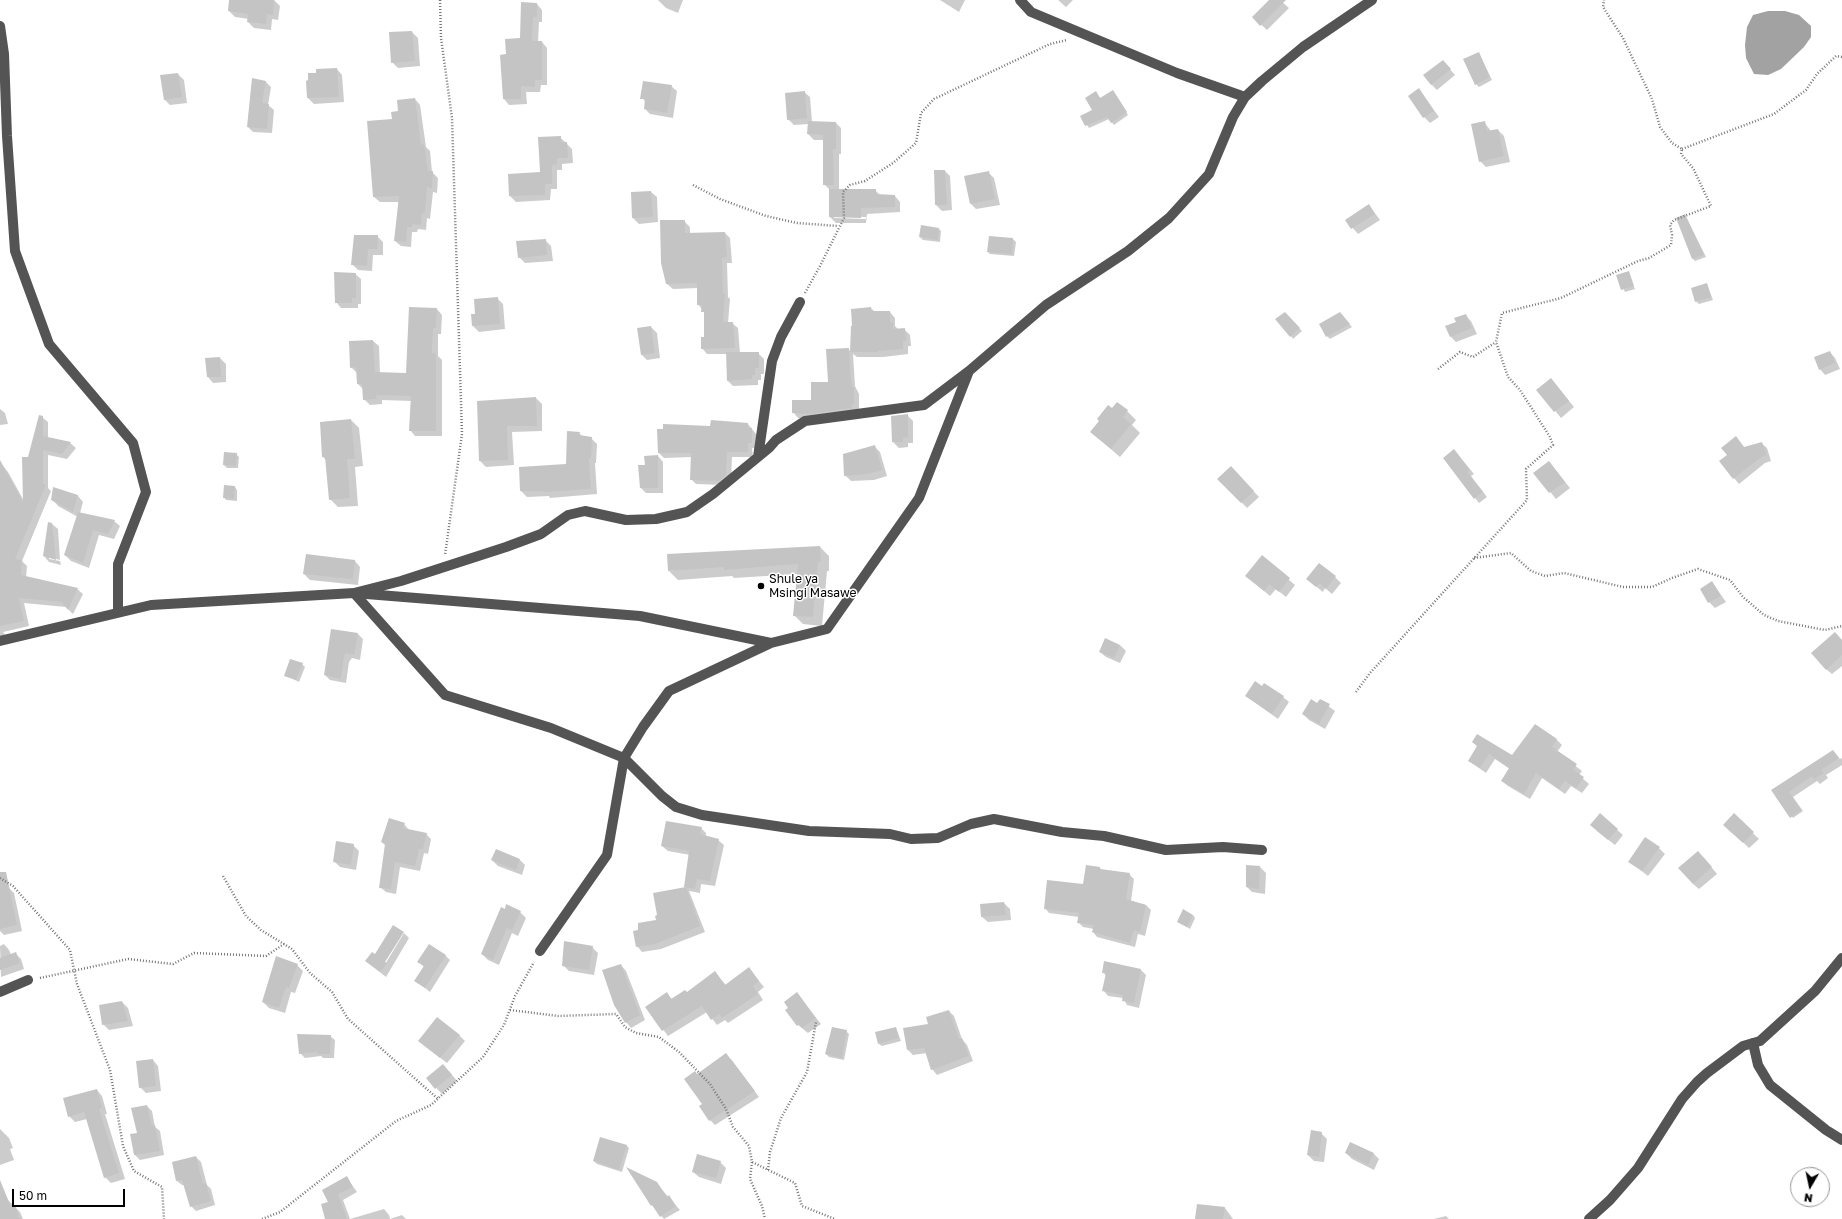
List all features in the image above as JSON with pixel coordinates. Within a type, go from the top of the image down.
[{"type":"street","points":[[1020,0],[1031,12],[1177,74],[1244,98]]},
{"type":"street","points":[[354,593],[401,581],[541,534],[568,515],[585,510],[626,520],[656,519],[687,512],[713,494],[776,440],[804,421],[924,405],[969,371],[1046,306],[1128,251],[1168,218],[1209,174],[1233,117],[1244,98],[1262,80],[1303,47],[1372,0]]},
{"type":"street","points":[[0,26],[4,54],[7,136],[15,250],[49,344],[133,443],[146,492],[118,564],[118,612]]},
{"type":"street","points":[[758,457],[772,361],[781,337],[800,302]]},
{"type":"street","points":[[540,951],[607,856],[624,758],[643,727],[669,691],[771,643],[827,629],[919,498],[969,371]]},
{"type":"street","points":[[354,593],[445,695],[551,728],[624,758],[662,796],[676,807],[702,815],[810,831],[890,834],[911,839],[938,838],[971,824],[994,819],[1062,832],[1104,836],[1166,850],[1223,847],[1262,850]]},
{"type":"street","points":[[0,641],[151,605],[354,593],[640,616],[771,643]]},
{"type":"street","points":[[1589,1219],[1610,1200],[1638,1168],[1682,1099],[1697,1082],[1743,1046],[1760,1041],[1815,991],[1842,958]]},
{"type":"street","points":[[0,992],[28,980]]},
{"type":"street","points":[[1753,1043],[1758,1065],[1770,1085],[1826,1130],[1842,1140]]},
{"type":"path","points":[[440,0],[441,38],[452,118],[462,434],[444,567]]},
{"type":"path","points":[[1604,0],[1603,7],[1623,38],[1652,99],[1660,127],[1672,143],[1682,149]]},
{"type":"path","points":[[800,302],[820,266],[838,226],[844,218],[843,192],[850,185],[865,181],[893,163],[916,143],[921,113],[934,99],[1050,44],[1089,36]]},
{"type":"path","points":[[1682,149],[1774,114],[1806,90],[1817,74],[1836,56],[1842,57]]},
{"type":"path","points":[[1356,692],[1370,674],[1527,500],[1526,469],[1553,445],[1550,437],[1520,390],[1508,377],[1496,342],[1502,313],[1561,298],[1638,260],[1649,258],[1670,245],[1672,234],[1670,225],[1674,220],[1711,206],[1693,168],[1681,154],[1682,149]]},
{"type":"path","points":[[693,185],[720,199],[766,216],[797,223],[838,226]]},
{"type":"path","points":[[1438,368],[1460,352],[1473,357],[1496,342]]},
{"type":"path","points":[[1474,558],[1511,553],[1531,571],[1546,576],[1564,574],[1623,587],[1652,588],[1672,578],[1698,570],[1730,580],[1743,597],[1764,615],[1778,622],[1825,630],[1842,626]]},
{"type":"path","points":[[223,876],[246,916],[261,930],[292,949],[310,973],[332,992],[348,1019],[438,1099]]},
{"type":"path","points":[[0,878],[13,886],[70,950],[77,984],[110,1070],[123,1146],[134,1171],[162,1187],[164,1219]]},
{"type":"path","points":[[28,980],[128,959],[173,964],[194,953],[266,956],[284,944]]},
{"type":"path","points":[[262,1219],[280,1212],[396,1121],[431,1105],[483,1057],[504,1025],[515,996],[540,951]]},
{"type":"path","points":[[510,1010],[558,1016],[616,1014],[625,1027],[636,1033],[658,1037],[679,1052],[710,1084],[726,1109],[732,1127],[749,1146],[752,1162],[750,1180],[762,1206],[765,1219]]},
{"type":"path","points":[[768,1170],[770,1152],[782,1118],[806,1072],[816,1022]]},
{"type":"path","points":[[752,1162],[795,1183],[802,1206],[835,1219]]},
{"type":"shaded area","points":[[1768,11],[1785,11],[1799,15],[1811,26],[1811,37],[1804,47],[1781,69],[1768,75],[1754,74],[1746,58],[1745,45],[1747,27],[1753,15]]},
{"type":"building","points":[[229,0],[274,0],[273,15],[267,14],[266,24],[247,22],[248,14],[228,11]]},
{"type":"building","points":[[1269,0],[1286,0],[1260,26],[1252,17]]},
{"type":"building","points":[[521,2],[537,3],[537,17],[533,17],[532,41],[542,41],[542,80],[535,80],[535,87],[521,86],[521,99],[503,99],[500,55],[506,54],[505,39],[520,38]]},
{"type":"building","points":[[412,31],[415,61],[391,63],[389,32]]},
{"type":"building","points":[[1479,52],[1490,77],[1475,85],[1463,59]]},
{"type":"building","points":[[1443,60],[1451,69],[1431,85],[1423,75]]},
{"type":"building","points":[[337,68],[339,97],[307,98],[306,81],[308,80],[308,73],[316,73],[316,69]]},
{"type":"building","points":[[178,73],[182,97],[164,100],[160,75]]},
{"type":"building","points":[[252,78],[266,81],[262,103],[269,104],[267,129],[247,127]]},
{"type":"building","points":[[643,81],[672,85],[667,113],[644,109],[645,99],[640,99]]},
{"type":"building","points":[[1419,88],[1434,111],[1423,118],[1408,96]]},
{"type":"building","points":[[1113,90],[1127,112],[1111,123],[1107,117],[1085,126],[1080,116],[1092,110],[1085,98],[1096,91],[1100,98]]},
{"type":"building","points":[[805,91],[807,118],[787,120],[785,93]]},
{"type":"building","points":[[415,98],[421,145],[424,144],[428,171],[433,171],[432,188],[427,187],[425,213],[422,213],[421,225],[412,224],[412,227],[407,227],[406,242],[394,241],[399,196],[373,197],[367,121],[392,119],[391,112],[398,111],[397,100]]},
{"type":"building","points":[[808,121],[836,122],[836,149],[833,149],[834,185],[823,185],[823,135],[807,134]]},
{"type":"building","points":[[1485,121],[1487,131],[1498,129],[1504,156],[1479,162],[1471,124]]},
{"type":"building","points":[[561,136],[561,142],[567,142],[568,158],[557,158],[557,164],[552,165],[552,184],[545,184],[545,195],[509,196],[508,174],[540,172],[538,137]]},
{"type":"building","points":[[934,170],[945,170],[947,205],[935,205]]},
{"type":"building","points":[[989,171],[995,199],[970,204],[964,176]]},
{"type":"building","points":[[829,189],[876,189],[876,194],[895,195],[895,207],[861,208],[861,218],[829,217]]},
{"type":"building","points":[[651,191],[653,217],[632,218],[631,192]]},
{"type":"building","points":[[1369,204],[1375,214],[1351,229],[1345,220]]},
{"type":"building","points":[[1685,214],[1704,255],[1692,259],[1676,218]]},
{"type":"building","points":[[660,220],[685,220],[685,233],[725,232],[727,257],[722,258],[723,293],[725,293],[723,322],[733,322],[735,348],[701,349],[701,337],[704,337],[704,312],[701,312],[702,305],[697,305],[697,283],[666,284],[661,263]]},
{"type":"building","points":[[921,225],[939,228],[938,240],[919,237]]},
{"type":"building","points":[[354,235],[378,235],[377,249],[368,249],[367,266],[351,265]]},
{"type":"building","points":[[989,236],[1013,238],[1012,254],[987,252]]},
{"type":"building","points":[[546,239],[547,255],[518,258],[516,241]]},
{"type":"building","points":[[1629,271],[1634,286],[1621,290],[1616,275]]},
{"type":"building","points":[[334,272],[356,273],[356,298],[352,298],[352,303],[335,303]]},
{"type":"building","points":[[1707,283],[1711,297],[1695,302],[1691,288]]},
{"type":"building","points":[[498,297],[500,324],[472,326],[471,314],[475,314],[474,299]]},
{"type":"building","points":[[409,307],[437,308],[436,328],[433,328],[432,353],[436,354],[436,431],[409,431],[411,396],[376,395],[377,399],[363,400],[362,384],[357,384],[356,367],[350,368],[349,341],[373,340],[375,372],[406,373]]},
{"type":"building","points":[[871,307],[871,311],[890,311],[890,323],[893,322],[893,329],[905,328],[906,341],[903,341],[903,349],[878,352],[850,352],[852,326],[851,309]]},
{"type":"building","points":[[1285,312],[1300,328],[1290,337],[1275,319]]},
{"type":"building","points":[[1340,312],[1350,324],[1326,337],[1319,324]]},
{"type":"building","points":[[1466,314],[1472,328],[1450,337],[1445,326],[1456,322],[1454,318]]},
{"type":"building","points":[[651,326],[655,353],[641,355],[637,328]]},
{"type":"building","points":[[849,348],[851,382],[852,387],[854,387],[854,404],[852,404],[852,408],[811,414],[792,413],[792,400],[811,400],[811,382],[828,382],[826,349]]},
{"type":"building","points":[[1830,351],[1835,363],[1819,370],[1814,357]]},
{"type":"building","points":[[726,352],[759,352],[759,368],[755,368],[755,375],[752,375],[752,379],[727,381]]},
{"type":"building","points":[[220,357],[221,377],[207,377],[205,358]]},
{"type":"building","points":[[1551,378],[1569,401],[1554,412],[1536,390]]},
{"type":"building","points":[[536,397],[537,426],[507,426],[508,460],[479,461],[477,401]]},
{"type":"building","points":[[1117,402],[1128,410],[1123,417],[1131,424],[1111,449],[1090,432],[1099,421],[1097,419],[1108,405],[1112,408]]},
{"type":"building","points":[[908,414],[908,437],[903,438],[903,442],[892,442],[891,416]]},
{"type":"building","points":[[39,415],[43,416],[43,436],[71,442],[62,454],[43,450],[43,484],[46,485],[15,559],[22,560],[21,575],[78,588],[68,610],[62,602],[19,598],[24,621],[0,626],[0,460],[23,502],[22,457],[28,457]]},
{"type":"building","points":[[351,419],[355,459],[347,459],[350,498],[329,500],[325,457],[322,457],[320,422]]},
{"type":"building","points":[[711,420],[748,423],[748,428],[752,428],[752,443],[748,443],[748,452],[727,452],[726,475],[719,481],[690,480],[691,453],[658,453],[657,429],[663,429],[663,424],[710,426]]},
{"type":"building","points":[[567,431],[580,432],[579,435],[592,437],[591,458],[589,458],[591,489],[544,492],[520,491],[519,467],[566,464]]},
{"type":"building","points":[[1736,436],[1744,447],[1762,442],[1767,455],[1760,458],[1733,479],[1719,461],[1727,455],[1721,448]]},
{"type":"building","points":[[875,445],[882,470],[868,474],[844,476],[843,454]]},
{"type":"building","points":[[1454,449],[1470,470],[1467,472],[1483,492],[1474,499],[1443,458]]},
{"type":"building","points":[[224,452],[237,453],[236,466],[223,465]]},
{"type":"building","points":[[658,455],[658,488],[640,488],[638,465],[645,465],[644,456]]},
{"type":"building","points":[[1549,461],[1565,482],[1549,493],[1533,473]]},
{"type":"building","points":[[1231,466],[1254,491],[1241,503],[1217,479]]},
{"type":"building","points":[[224,485],[235,486],[234,499],[223,498]]},
{"type":"building","points":[[53,487],[78,495],[73,512],[51,500]]},
{"type":"building","points":[[78,512],[115,520],[108,534],[93,530],[83,563],[64,555]]},
{"type":"building","points":[[48,522],[52,523],[56,560],[43,556]]},
{"type":"building","points":[[820,546],[821,562],[818,562],[813,617],[793,616],[798,564],[724,570],[724,567],[668,571],[667,554]]},
{"type":"building","points":[[306,554],[355,560],[353,579],[303,574]]},
{"type":"building","points":[[1262,555],[1290,578],[1279,592],[1269,584],[1264,591],[1245,576]]},
{"type":"building","points":[[1319,563],[1336,576],[1326,589],[1319,583],[1316,587],[1306,579]]},
{"type":"building","points":[[1712,581],[1721,596],[1708,603],[1700,589]]},
{"type":"building","points":[[331,629],[358,633],[354,655],[346,653],[344,656],[341,679],[324,675]]},
{"type":"building","points":[[1835,632],[1842,640],[1842,655],[1826,670],[1811,653]]},
{"type":"building","points":[[1105,638],[1120,645],[1114,658],[1099,652]]},
{"type":"building","points":[[290,659],[303,663],[296,680],[284,676]]},
{"type":"building","points":[[1255,681],[1262,686],[1264,683],[1284,696],[1272,714],[1245,696]]},
{"type":"building","points":[[1311,699],[1317,703],[1320,699],[1330,704],[1319,724],[1302,714]]},
{"type":"building","points":[[1535,724],[1557,739],[1552,747],[1577,764],[1573,770],[1584,777],[1576,788],[1565,781],[1559,789],[1536,773],[1524,794],[1501,781],[1509,768],[1489,754],[1480,768],[1468,761],[1477,746],[1472,742],[1477,734],[1512,755]]},
{"type":"building","points":[[1833,750],[1839,758],[1821,770],[1824,773],[1814,779],[1812,776],[1789,792],[1801,810],[1790,818],[1771,790]]},
{"type":"building","points":[[1600,813],[1618,829],[1608,840],[1590,825]]},
{"type":"building","points":[[1734,813],[1754,832],[1743,843],[1723,825]]},
{"type":"building","points":[[389,818],[405,823],[403,828],[427,833],[423,849],[419,849],[415,866],[395,862],[391,889],[379,888],[385,844],[381,842]]},
{"type":"building","points":[[666,821],[702,827],[700,834],[719,839],[710,881],[697,879],[695,889],[684,887],[689,851],[661,846]]},
{"type":"building","points":[[1645,837],[1660,847],[1642,871],[1628,862]]},
{"type":"building","points":[[336,841],[354,844],[351,865],[333,862]]},
{"type":"building","points":[[496,849],[520,859],[516,870],[491,860]]},
{"type":"building","points":[[1698,851],[1712,867],[1693,884],[1678,868]]},
{"type":"building","points":[[1086,865],[1100,867],[1100,869],[1130,873],[1126,899],[1146,905],[1140,932],[1134,930],[1130,943],[1092,932],[1094,925],[1077,923],[1079,913],[1044,909],[1047,880],[1083,884]]},
{"type":"building","points":[[1246,865],[1260,866],[1259,889],[1246,887]]},
{"type":"building","points":[[0,872],[6,872],[17,925],[0,929]]},
{"type":"building","points":[[686,887],[700,926],[655,944],[636,947],[633,931],[638,930],[638,923],[656,920],[655,916],[657,915],[653,893]]},
{"type":"building","points":[[1004,902],[1006,915],[981,917],[980,904]]},
{"type":"building","points":[[506,904],[521,911],[512,930],[507,928],[493,960],[481,954],[501,907],[505,909]]},
{"type":"building","points":[[1183,909],[1193,915],[1187,927],[1177,922]]},
{"type":"building","points":[[393,925],[404,932],[385,962],[387,963],[380,972],[365,961],[372,952],[375,954]]},
{"type":"building","points":[[564,941],[593,946],[589,970],[562,966]]},
{"type":"building","points":[[429,944],[446,955],[425,988],[414,981],[424,966],[417,962]]},
{"type":"building","points":[[16,952],[20,963],[0,970],[0,958]]},
{"type":"building","points":[[276,956],[298,964],[289,988],[286,987],[279,1008],[262,1002]]},
{"type":"building","points":[[1104,961],[1141,969],[1134,1003],[1122,1001],[1123,995],[1102,991],[1106,973],[1102,973]]},
{"type":"building","points":[[621,964],[640,1015],[625,1023],[614,1005],[602,970]]},
{"type":"building","points":[[749,967],[759,981],[753,986],[758,994],[722,1018],[719,1014],[711,1020],[702,1006],[662,1031],[645,1007],[667,992],[671,999],[685,990],[687,992],[715,971],[725,985]]},
{"type":"building","points":[[797,992],[816,1018],[802,1028],[799,1024],[797,1026],[785,1010],[788,1008],[784,1002]]},
{"type":"building","points":[[122,1001],[128,1021],[102,1025],[99,1005]]},
{"type":"building","points":[[949,1010],[959,1039],[962,1038],[969,1056],[931,1070],[924,1048],[907,1050],[903,1028],[928,1024],[926,1017]]},
{"type":"building","points":[[437,1017],[460,1035],[440,1058],[418,1041]]},
{"type":"building","points":[[832,1027],[847,1030],[842,1058],[825,1054]]},
{"type":"building","points":[[896,1027],[899,1038],[878,1044],[875,1032]]},
{"type":"building","points":[[297,1034],[331,1035],[330,1054],[317,1054],[317,1052],[299,1054]]},
{"type":"building","points":[[726,1053],[755,1091],[709,1121],[699,1106],[702,1104],[684,1079],[695,1071],[697,1074]]},
{"type":"building","points":[[153,1059],[156,1086],[139,1088],[136,1061]]},
{"type":"building","points":[[443,1064],[452,1075],[435,1089],[426,1078]]},
{"type":"building","points":[[97,1089],[102,1108],[99,1109],[119,1173],[104,1178],[84,1112],[68,1117],[63,1098]]},
{"type":"building","points":[[147,1105],[152,1126],[155,1125],[160,1151],[134,1155],[130,1134],[137,1133],[131,1108]]},
{"type":"building","points":[[1311,1130],[1322,1132],[1319,1157],[1307,1155]]},
{"type":"building","points":[[600,1137],[627,1145],[619,1170],[593,1161]]},
{"type":"building","points":[[1350,1142],[1374,1153],[1368,1165],[1345,1153]]},
{"type":"building","points":[[697,1154],[721,1161],[716,1178],[692,1172]]},
{"type":"building","points":[[196,1156],[203,1184],[206,1183],[211,1201],[190,1207],[182,1180],[176,1181],[172,1162]]},
{"type":"building","points":[[626,1167],[657,1182],[667,1197],[669,1195],[676,1206],[660,1217],[652,1205],[651,1206]]},
{"type":"building","points":[[347,1176],[353,1187],[338,1194],[347,1219],[325,1219],[321,1204],[328,1202],[322,1190]]},
{"type":"building","points":[[0,1180],[11,1207],[15,1205],[20,1219],[0,1219]]},
{"type":"building","points":[[1197,1204],[1225,1207],[1223,1219],[1195,1219]]},
{"type":"place","name":"Shule ya Msingi Masawe","points":[[761,586]]}]
